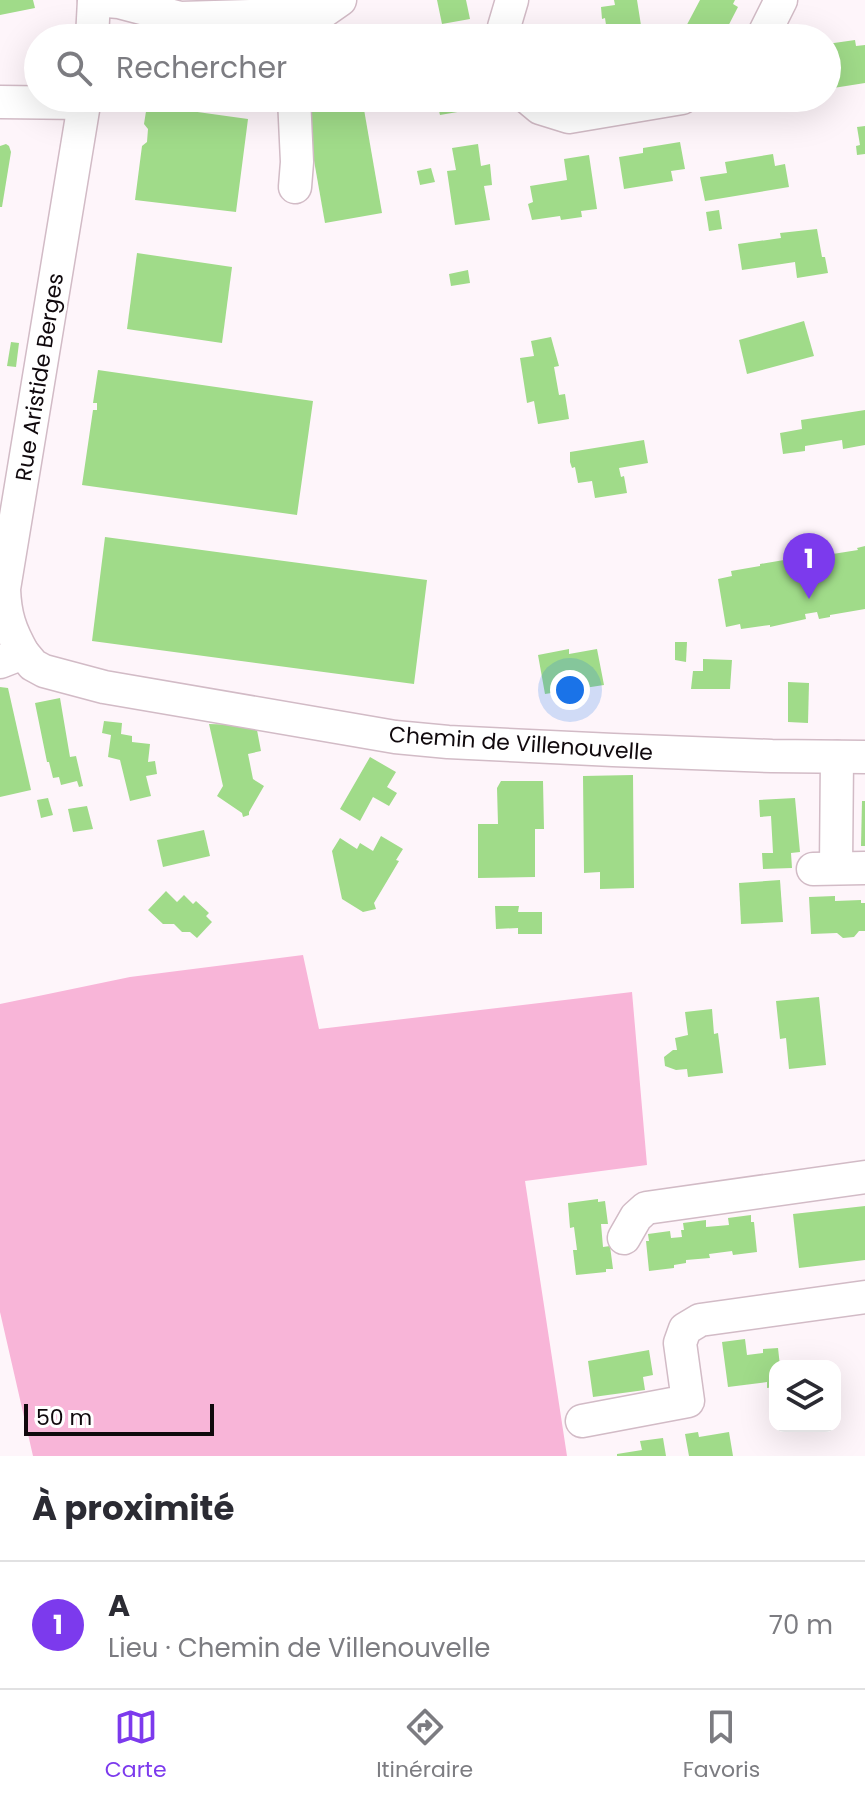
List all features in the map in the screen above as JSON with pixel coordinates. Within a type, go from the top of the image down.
[{"type":"street","points":[[93,24],[94,0],[143,4],[180,18],[320,14],[340,0]]},
{"type":"street","points":[[505,24],[512,0]]},
{"type":"street","points":[[769,24],[781,0]]},
{"type":"street","points":[[0,102],[24,101]]},
{"type":"street","name":"Rue Aristide Berges","points":[[11,657],[13,635],[5,613],[4,589],[83,112]]},
{"type":"street","points":[[295,112],[295,187]]},
{"type":"street","points":[[553,112],[569,117],[599,112]]},
{"type":"street","name":"Chemin de Villenouvelle","points":[[11,657],[44,671],[91,684],[395,737],[598,750],[851,757]]},
{"type":"street","points":[[838,868],[851,757]]},
{"type":"street","points":[[624,1238],[636,1217],[646,1208],[865,1177]]},
{"type":"street","points":[[582,1421],[688,1401],[680,1343],[685,1329],[700,1320],[865,1297]]},
{"type":"shaded area","points":[[303,955],[319,1029],[632,992],[647,1165],[525,1181],[567,1456],[33,1456],[0,1312],[0,1004],[130,977]]},
{"type":"building","points":[[0,0],[33,0],[35,8],[0,15]]},
{"type":"building","points":[[437,0],[466,0],[470,19],[442,24]]},
{"type":"building","points":[[614,0],[637,0],[641,24],[606,24],[601,7],[615,5]]},
{"type":"building","points":[[700,0],[735,0],[733,4],[738,7],[729,24],[687,24]]},
{"type":"building","points":[[855,40],[856,46],[865,45],[865,83],[841,87],[841,42]]},
{"type":"building","points":[[146,112],[198,112],[248,119],[236,212],[135,200],[142,146],[147,142],[148,129],[144,124]]},
{"type":"building","points":[[305,112],[364,112],[382,213],[325,223]]},
{"type":"building","points":[[865,126],[865,154],[857,155],[856,146],[860,145],[857,127]]},
{"type":"building","points":[[680,142],[685,169],[671,171],[673,181],[624,189],[619,157],[643,153],[643,148]]},
{"type":"building","points":[[6,144],[11,152],[0,207],[0,146]]},
{"type":"building","points":[[478,144],[481,166],[490,164],[492,185],[484,186],[490,220],[455,225],[447,171],[456,170],[452,148]]},
{"type":"building","points":[[773,154],[775,166],[785,164],[789,187],[705,201],[700,177],[727,173],[725,162]]},
{"type":"building","points":[[589,155],[597,209],[581,211],[582,217],[532,220],[528,204],[533,202],[530,186],[567,180],[564,159]]},
{"type":"building","points":[[431,168],[435,182],[420,185],[417,171]]},
{"type":"building","points":[[719,210],[722,229],[709,231],[706,212]]},
{"type":"building","points":[[817,229],[828,273],[797,278],[795,262],[742,270],[738,244],[781,238],[780,233]]},
{"type":"building","points":[[137,253],[232,267],[222,343],[127,329]]},
{"type":"building","points":[[468,270],[470,283],[451,286],[449,274]]},
{"type":"building","points":[[804,321],[814,356],[747,374],[739,340]]},
{"type":"building","points":[[551,337],[559,366],[554,367],[559,395],[565,394],[569,419],[538,424],[534,401],[527,403],[520,358],[534,356],[531,341]]},
{"type":"building","points":[[11,342],[19,343],[16,367],[7,366]]},
{"type":"building","points":[[98,370],[313,401],[297,515],[82,485],[93,410],[97,410],[97,403],[93,403]]},
{"type":"building","points":[[865,410],[865,445],[843,449],[842,440],[805,446],[805,451],[783,454],[780,433],[802,429],[801,420]]},
{"type":"building","points":[[644,440],[648,463],[619,468],[627,493],[595,498],[592,481],[578,483],[575,467],[572,468],[570,462],[570,452]]},
{"type":"building","points":[[105,537],[427,580],[414,684],[92,641]]},
{"type":"building","points":[[865,546],[865,609],[819,619],[817,612],[805,614],[806,619],[770,627],[741,629],[740,624],[726,627],[718,579],[732,576],[731,571],[858,550]]},
{"type":"building","points":[[675,642],[687,642],[686,662],[675,660]]},
{"type":"building","points":[[569,649],[569,654],[597,649],[604,685],[545,694],[538,655]]},
{"type":"building","points":[[703,659],[732,660],[730,689],[691,689],[693,671],[703,671]]},
{"type":"building","points":[[788,682],[809,683],[808,723],[788,722]]},
{"type":"building","points":[[0,687],[8,688],[31,790],[0,797]]},
{"type":"building","points":[[60,698],[70,757],[76,756],[83,786],[79,787],[77,781],[61,785],[59,777],[53,778],[47,762],[35,703]]},
{"type":"building","points":[[104,721],[122,723],[121,734],[132,736],[132,742],[150,744],[148,762],[155,761],[157,774],[146,776],[151,796],[130,801],[120,760],[108,757],[111,735],[102,733]]},
{"type":"building","points":[[209,724],[241,725],[257,730],[261,751],[248,754],[253,779],[264,786],[249,815],[243,817],[242,813],[217,796],[223,786]]},
{"type":"building","points":[[370,757],[396,772],[387,787],[397,793],[389,806],[373,797],[360,821],[340,809]]},
{"type":"building","points":[[633,775],[634,888],[600,889],[600,872],[584,873],[583,776]]},
{"type":"building","points":[[501,781],[543,781],[544,829],[535,829],[535,877],[478,878],[478,824],[498,824],[497,788]]},
{"type":"building","points":[[48,798],[53,815],[41,818],[37,800]]},
{"type":"building","points":[[795,798],[800,852],[791,853],[792,868],[763,869],[762,853],[773,853],[771,816],[760,817],[759,800]]},
{"type":"building","points":[[862,801],[865,801],[865,846],[861,846]]},
{"type":"building","points":[[87,806],[93,829],[73,832],[68,809]]},
{"type":"building","points":[[204,830],[210,856],[163,867],[157,840]]},
{"type":"building","points":[[381,836],[403,849],[374,903],[376,909],[363,912],[342,899],[332,851],[340,838],[357,849],[360,843],[373,851]]},
{"type":"building","points":[[780,880],[783,922],[741,924],[739,883]]},
{"type":"building","points":[[166,891],[177,902],[184,895],[209,913],[206,916],[212,922],[197,938],[190,932],[182,932],[174,924],[163,924],[148,910]]},
{"type":"building","points":[[835,896],[835,901],[861,900],[865,903],[865,931],[843,938],[837,933],[811,934],[809,897]]},
{"type":"building","points":[[495,906],[519,906],[518,912],[542,912],[542,934],[518,934],[518,928],[496,929]]},
{"type":"building","points":[[819,997],[826,1065],[789,1069],[786,1038],[780,1039],[776,1001]]},
{"type":"building","points":[[712,1009],[723,1073],[688,1077],[687,1069],[676,1070],[665,1066],[664,1057],[677,1050],[675,1038],[688,1035],[685,1012]]},
{"type":"building","points":[[598,1199],[598,1202],[605,1201],[608,1224],[601,1224],[603,1247],[610,1246],[613,1269],[576,1275],[573,1250],[577,1250],[574,1227],[570,1228],[568,1203]]},
{"type":"building","points":[[865,1206],[865,1260],[799,1268],[793,1214]]},
{"type":"building","points":[[751,1215],[757,1252],[709,1254],[710,1258],[686,1260],[686,1263],[674,1265],[674,1268],[649,1271],[648,1234],[670,1231],[671,1238],[682,1237],[683,1223],[706,1220],[706,1227],[729,1225],[728,1218]]},
{"type":"building","points":[[745,1339],[747,1355],[778,1348],[779,1360],[769,1360],[769,1388],[767,1382],[728,1387],[722,1342]]},
{"type":"building","points":[[649,1350],[653,1375],[643,1377],[645,1390],[593,1397],[588,1361]]},
{"type":"building","points":[[698,1432],[699,1437],[729,1432],[733,1456],[689,1456],[685,1434]]},
{"type":"building","points":[[663,1438],[666,1456],[617,1456],[642,1450],[640,1441]]},
{"type":"place","name":"A","points":[[809,599]]}]
